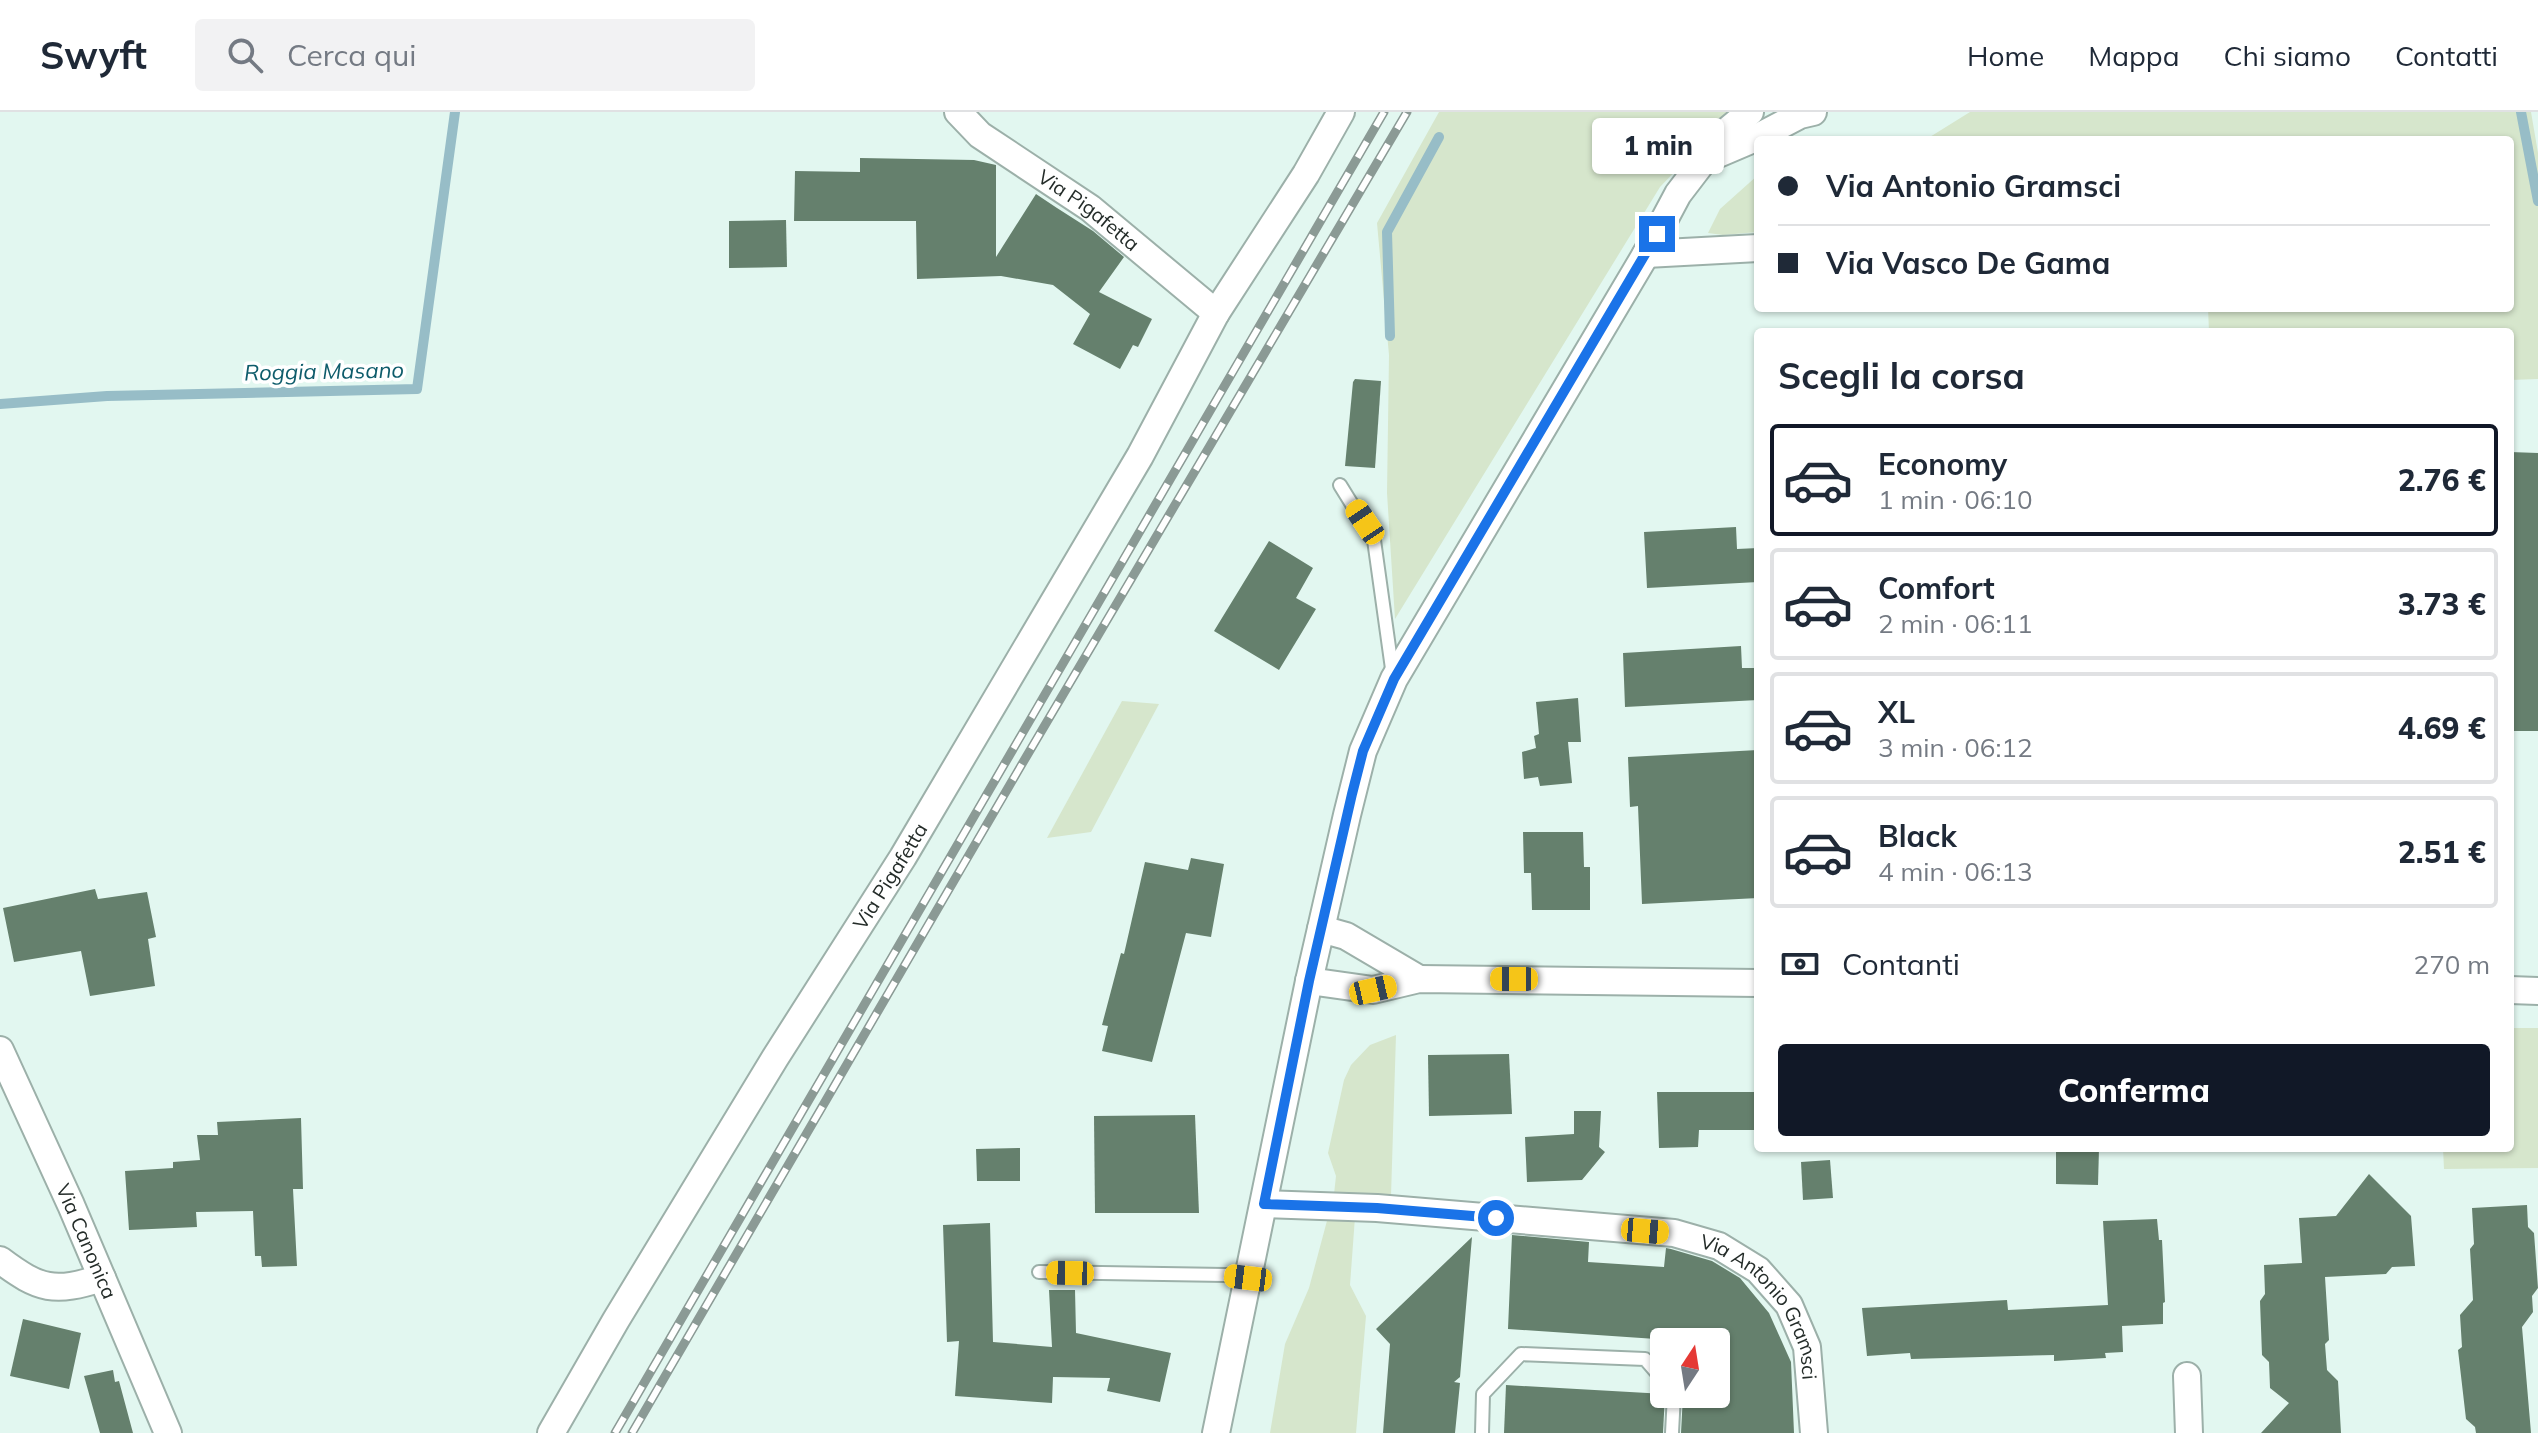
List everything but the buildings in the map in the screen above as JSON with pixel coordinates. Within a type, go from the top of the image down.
[{"type":"street","name":"Via Pigafetta","points":[[958,112],[980,135],[1090,208],[1216,313]]},
{"type":"street","name":"Via Pigafetta","points":[[551,1433],[759,1084],[911,843],[1140,456],[1216,313],[1306,174],[1341,112]]},
{"type":"street","points":[[1216,1433],[1309,981],[1363,751],[1394,679],[1646,254],[1678,194],[1704,160],[1711,144],[1750,112]]},
{"type":"street","points":[[1760,136],[1800,115],[1813,112]]},
{"type":"street","points":[[1704,160],[1754,139]]},
{"type":"street","points":[[1646,254],[1754,248]]},
{"type":"street","points":[[1321,929],[1346,936],[1419,979]]},
{"type":"street","points":[[1309,981],[1373,990],[1419,979],[1754,983]]},
{"type":"street","points":[[2514,990],[2538,991]]},
{"type":"street","name":"Via Canonica","points":[[0,1050],[168,1433]]},
{"type":"street","name":"Via Antonio Gramsci","points":[[1264,1204],[1377,1208],[1674,1233],[1719,1246],[1758,1270],[1789,1305],[1807,1347],[1814,1433]]},
{"type":"street","points":[[0,1260],[22,1277],[50,1288],[70,1288],[102,1278]]},
{"type":"street","points":[[2187,1376],[2189,1433]]},
{"type":"lane","points":[[1340,485],[1374,540],[1394,679]]},
{"type":"lane","points":[[1039,1272],[1248,1278]]},
{"type":"lane","points":[[1482,1433],[1483,1394],[1521,1354],[1645,1359],[1650,1365]]},
{"type":"lane","points":[[1672,1433],[1673,1408]]},
{"type":"green space","points":[[1439,112],[1740,112],[1707,138],[1660,187],[1395,619],[1387,493],[1389,355],[1377,223]]},
{"type":"green space","points":[[1970,112],[2531,112],[2538,153],[2538,379],[2514,380],[2514,328],[2209,328],[2208,312],[2514,312],[2514,136],[1931,136]]},
{"type":"green space","points":[[1754,179],[1754,232],[1708,233],[1720,209]]},
{"type":"green space","points":[[1122,701],[1159,704],[1091,832],[1047,838]]},
{"type":"green space","points":[[2514,1028],[2538,1028],[2538,1168],[2444,1169],[2443,1152],[2514,1152]]},
{"type":"green space","points":[[1396,1035],[1391,1196],[1334,1194],[1336,1176],[1328,1153],[1344,1080],[1351,1065],[1370,1045]]},
{"type":"green space","points":[[1328,1217],[1355,1217],[1350,1285],[1366,1316],[1356,1433],[1270,1433],[1285,1344],[1309,1288]]},
{"type":"waterway","name":"Roggia Masano","points":[[0,404],[107,396],[417,389],[455,112]]},
{"type":"waterway","points":[[2521,112],[2538,201]]},
{"type":"waterway","name":"Roggia Masano","points":[[1390,336],[1387,232],[1439,137]]},
{"type":"railway","points":[[615,1433],[1384,112]]},
{"type":"railway","points":[[632,1433],[1407,112]]},
{"type":"route","points":[[1496,1218],[1377,1208],[1264,1204],[1309,981],[1363,751],[1394,679],[1657,234]]}]
